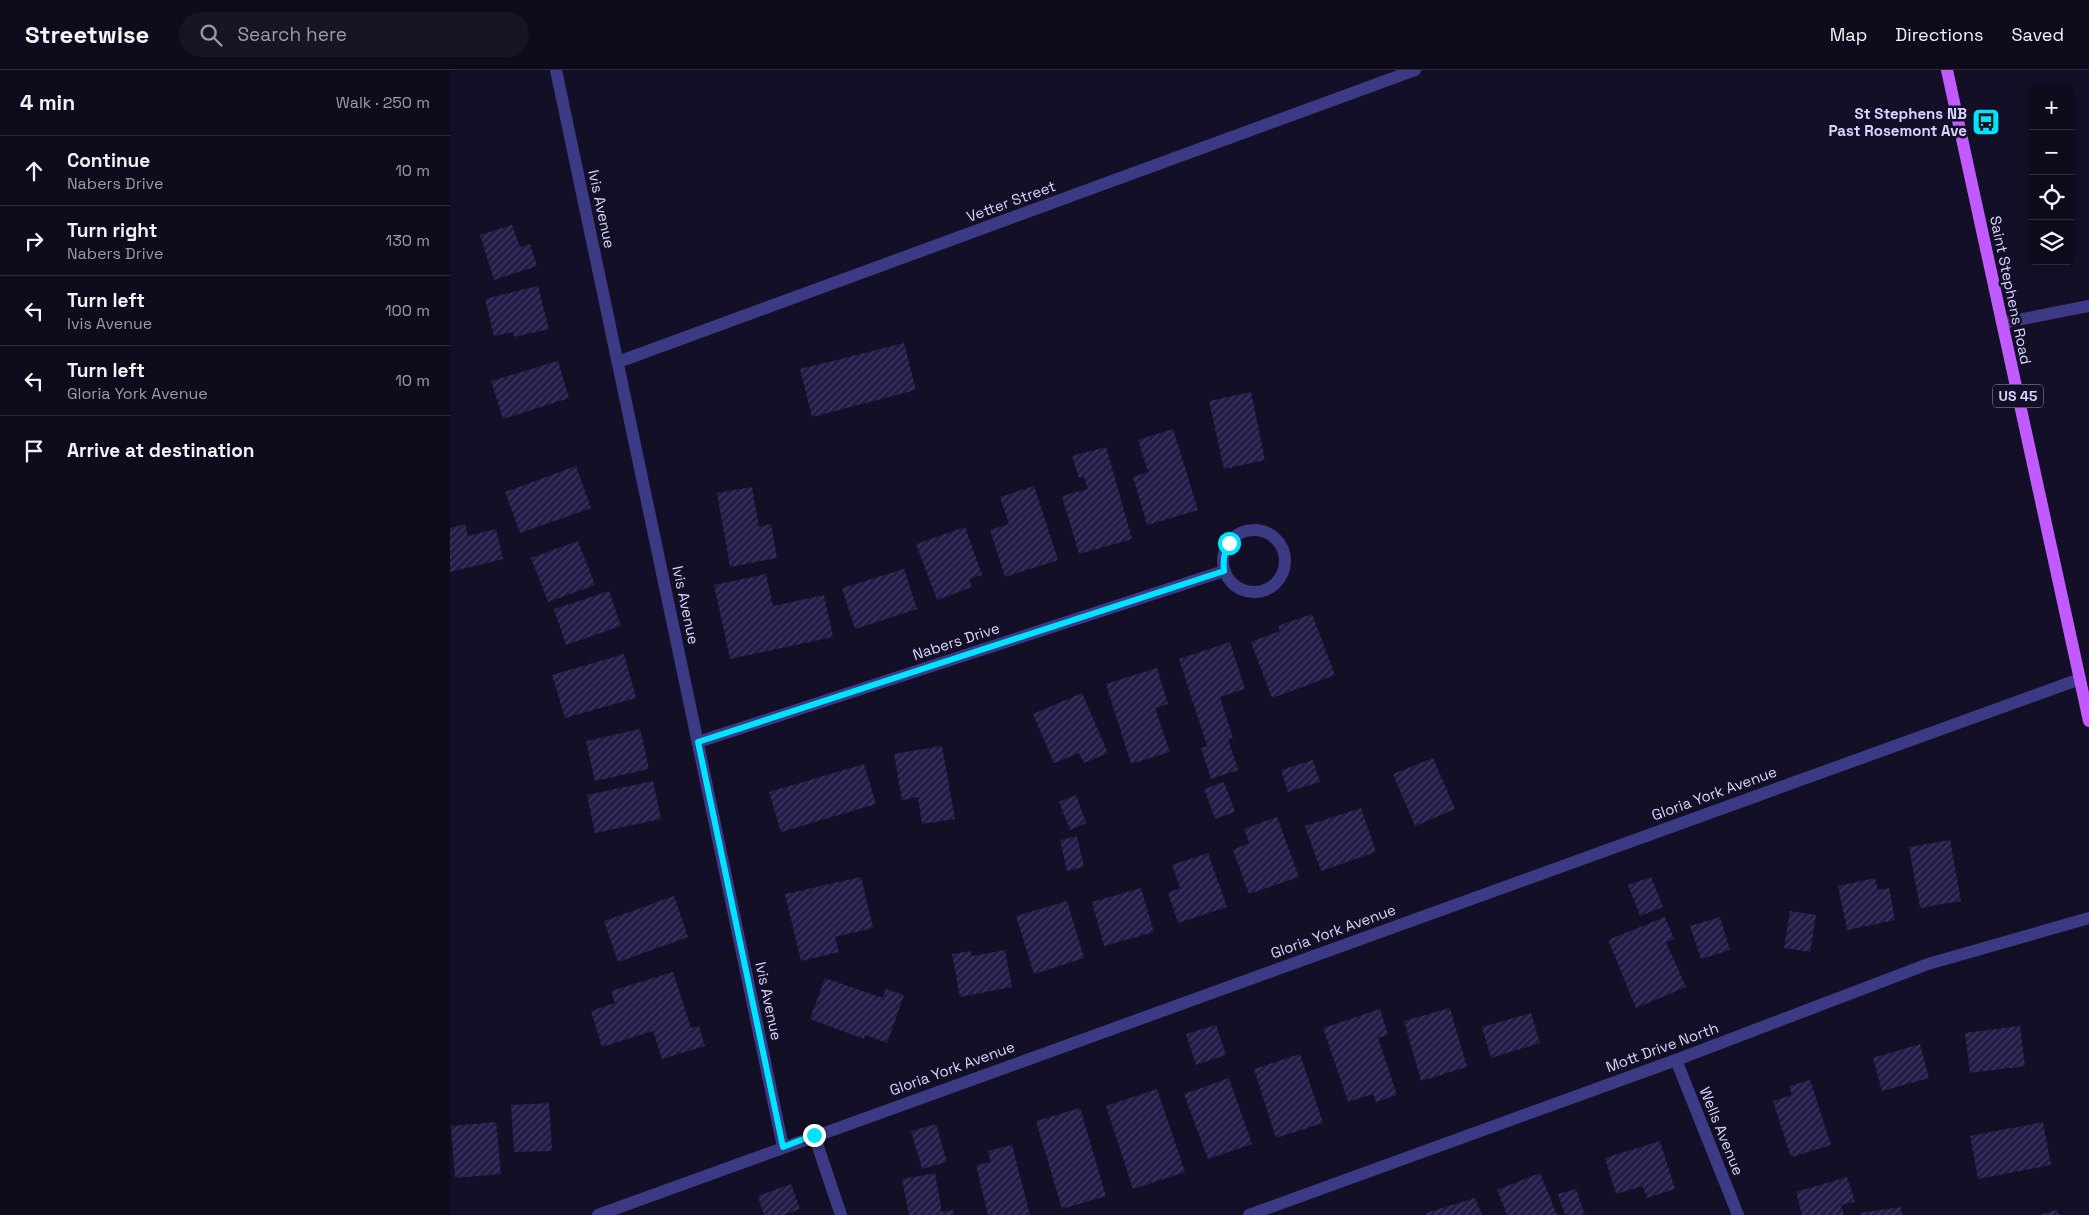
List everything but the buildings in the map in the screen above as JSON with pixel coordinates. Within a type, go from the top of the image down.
[{"type":"main road","name":"Saint Stephens Road","points":[[1947,70],[2089,721]]},
{"type":"street","name":"Ivis Avenue","points":[[556,70],[783,1147]]},
{"type":"street","name":"Vetter Street","points":[[618,362],[1415,70]]},
{"type":"street","points":[[2002,323],[2089,306]]},
{"type":"street","points":[[1254,529],[1274,536],[1285,552],[1284,574],[1278,583],[1269,589],[1258,592],[1243,590],[1230,581],[1224,571],[1224,551],[1232,539],[1245,531],[1254,529]]},
{"type":"street","name":"Nabers Drive","points":[[698,742],[1224,571]]},
{"type":"street","name":"Gloria York Avenue","points":[[598,1215],[814,1135],[2080,679]]},
{"type":"street","name":"Mott Drive North","points":[[1249,1215],[1676,1060],[1928,964],[2089,918]]},
{"type":"street","name":"Wells Avenue","points":[[1676,1060],[1738,1215]]},
{"type":"street","points":[[814,1135],[841,1215]]},
{"type":"place","name":"St Stephens NB Past Rosemont Ave","points":[[1986,122]]},
{"type":"route","points":[[814,1135],[783,1147],[698,742],[1224,571],[1224,551],[1229,543]]}]
